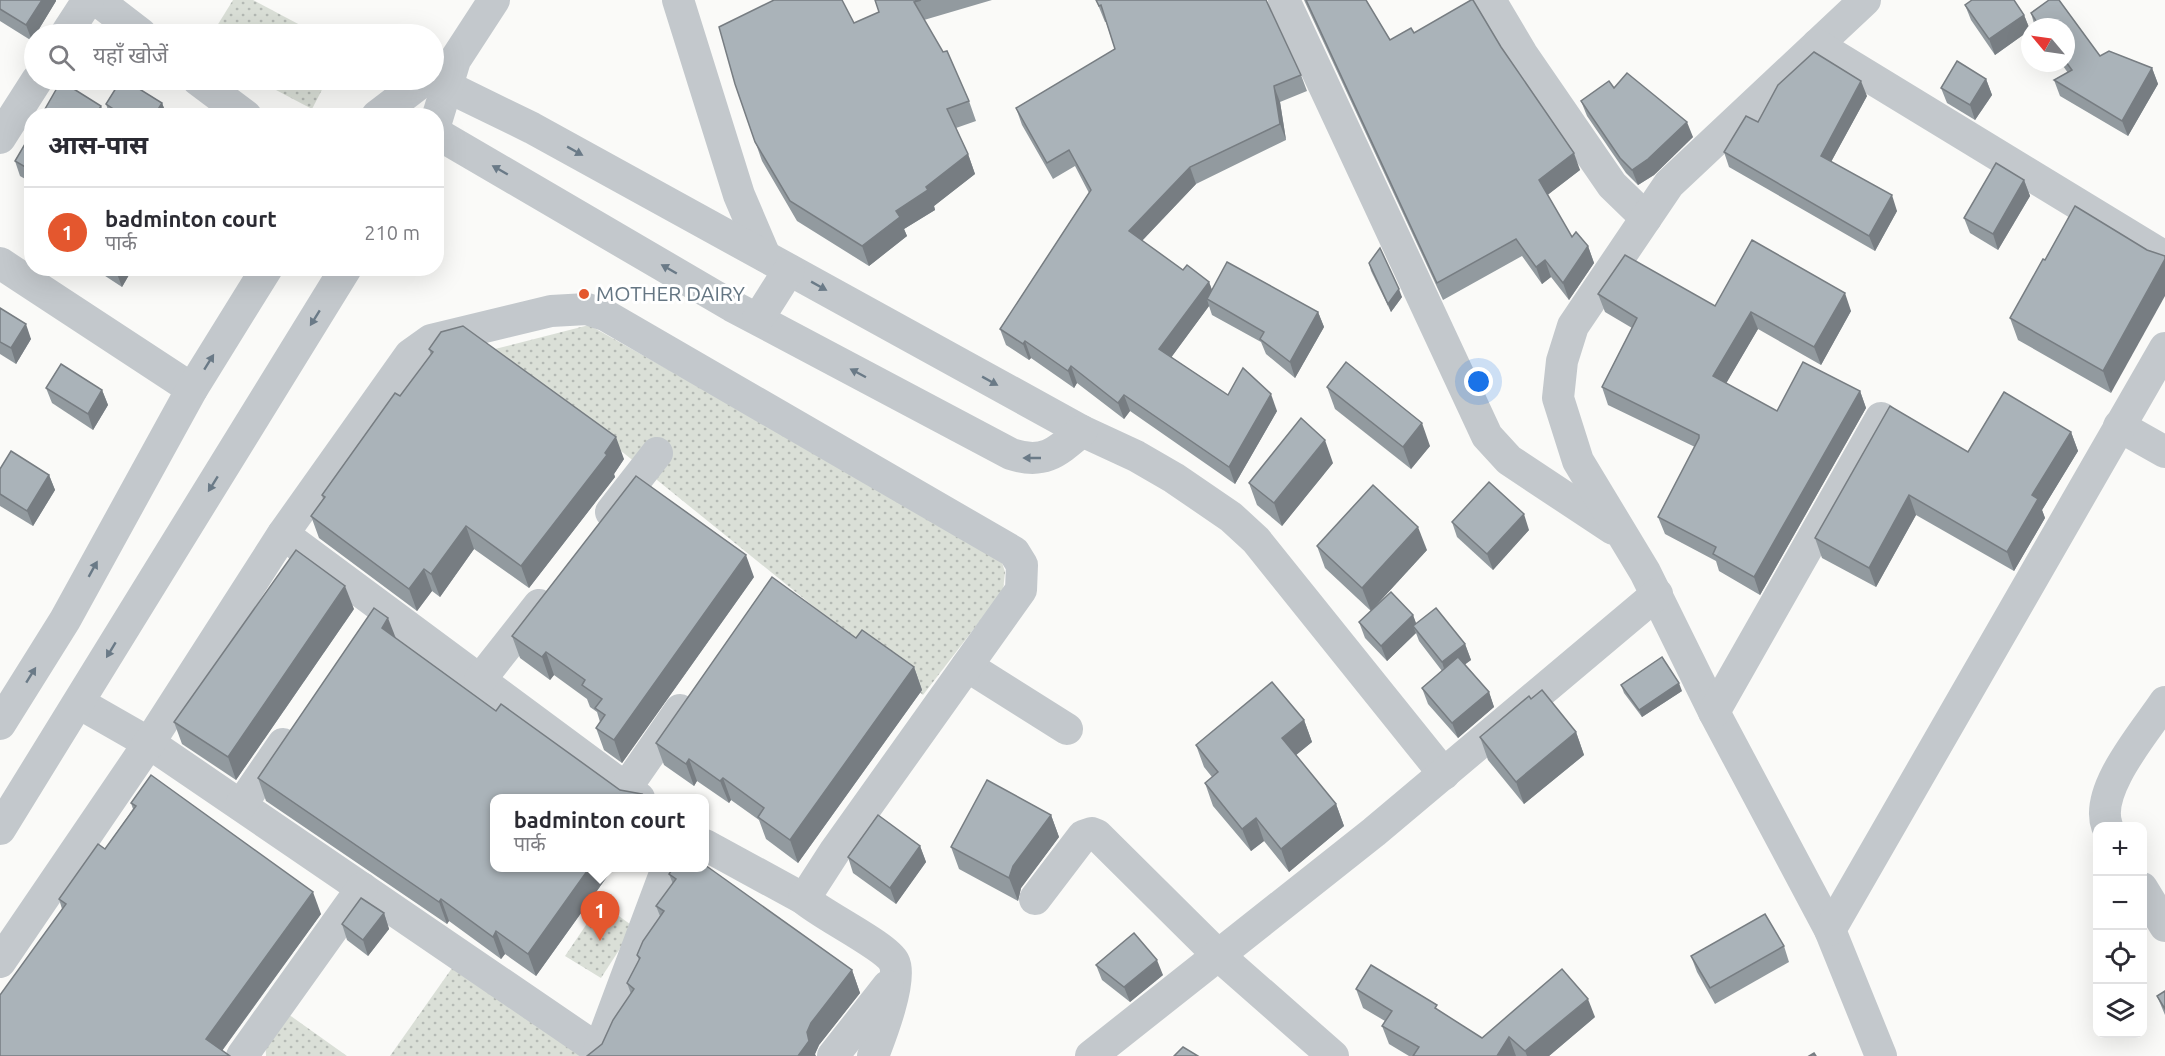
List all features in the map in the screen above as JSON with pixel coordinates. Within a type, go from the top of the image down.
[{"type":"street","points":[[72,24],[88,0]]},
{"type":"street","points":[[97,0],[128,24]]},
{"type":"street","points":[[444,69],[494,0]]},
{"type":"street","points":[[678,0],[739,195],[777,263],[758,319]]},
{"type":"street","points":[[1284,0],[1487,436],[1509,460],[1619,533]]},
{"type":"street","points":[[1490,0],[1522,54],[1612,185],[1646,218]]},
{"type":"street","points":[[1865,0],[1669,184],[1573,326],[1562,361],[1558,398],[1578,461],[1657,594],[1714,712],[1830,930],[1881,1056]]},
{"type":"street","points":[[1817,45],[2165,257]]},
{"type":"street","points":[[444,77],[1082,431],[1136,456],[1174,478],[1231,517],[1256,540],[1444,774]]},
{"type":"street","points":[[0,138],[31,90]]},
{"type":"street","points":[[211,90],[235,108]]},
{"type":"street","points":[[389,108],[417,90]]},
{"type":"street","points":[[437,108],[439,90]]},
{"type":"street","points":[[444,138],[758,319],[1011,454],[1028,460],[1042,458],[1058,451],[1082,431]]},
{"type":"street","points":[[0,263],[192,389]]},
{"type":"street","points":[[0,724],[65,620],[192,389],[262,276]]},
{"type":"street","points":[[0,829],[341,276]]},
{"type":"street","points":[[0,962],[149,743],[283,534],[410,355],[431,340],[550,311],[587,309],[615,321],[1014,552],[1022,565],[1021,590],[804,899]]},
{"type":"street","points":[[1830,930],[2165,348]]},
{"type":"street","points":[[1714,712],[1881,418]]},
{"type":"street","points":[[2119,426],[2165,453]]},
{"type":"street","points":[[591,538],[657,453]]},
{"type":"street","points":[[283,534],[372,614],[480,680],[632,793],[695,690]]},
{"type":"street","points":[[480,680],[554,586]]},
{"type":"street","points":[[1091,1056],[1444,774],[1657,594]]},
{"type":"street","points":[[967,666],[1067,729]]},
{"type":"street","points":[[2105,822],[2106,800],[2114,780],[2165,702]]},
{"type":"street","points":[[79,703],[149,743],[241,805],[597,1053],[665,872]]},
{"type":"street","points":[[241,805],[300,719]]},
{"type":"street","points":[[1035,899],[1083,836],[1092,833],[1106,842],[1218,955],[1328,1054]]},
{"type":"street","points":[[709,847],[804,899],[819,912],[883,951],[894,962],[896,975],[873,1056]]},
{"type":"street","points":[[242,1056],[362,888]]},
{"type":"street","points":[[2147,896],[2165,926]]},
{"type":"street","points":[[833,1056],[896,975]]},
{"type":"shaded area","points":[[233,0],[253,0],[298,24],[218,24]]},
{"type":"shaded area","points":[[276,90],[322,90],[313,108]]},
{"type":"shaded area","points":[[589,325],[1000,556],[1005,572],[1003,591],[923,695],[495,349]]},
{"type":"shaded area","points":[[601,903],[634,927],[601,978],[565,956]]},
{"type":"shaded area","points":[[457,961],[595,1056],[390,1056]]},
{"type":"shaded area","points":[[281,1009],[347,1056],[266,1056],[265,1033]]},
{"type":"building","points":[[0,0],[42,0],[27,24],[0,9]]},
{"type":"building","points":[[774,0],[842,0],[854,23],[879,12],[875,0],[921,0],[914,2],[943,52],[947,51],[969,101],[947,109],[968,154],[926,187],[928,190],[896,211],[900,217],[862,246],[790,201],[755,142],[719,27]]},
{"type":"building","points":[[1096,0],[1266,0],[1301,75],[1274,86],[1280,124],[1190,167],[1129,231],[1183,270],[1187,265],[1209,282],[1159,349],[1228,395],[1243,368],[1271,394],[1229,467],[1124,395],[1118,403],[1071,366],[1068,371],[1025,341],[1023,344],[1000,329],[1091,190],[1069,150],[1047,163],[1016,108],[1115,49],[1101,5],[1099,6]]},
{"type":"building","points":[[1306,0],[1366,0],[1390,40],[1411,28],[1414,33],[1473,0],[1501,47],[1574,153],[1539,180],[1572,237],[1576,232],[1588,246],[1563,283],[1545,260],[1536,267],[1516,239],[1437,283]]},
{"type":"building","points":[[1972,0],[2014,0],[2024,15],[1989,39],[1965,5]]},
{"type":"building","points":[[2049,0],[2059,0],[2072,18],[2034,18],[2031,13]]},
{"type":"building","points":[[2075,22],[2100,56],[2109,51],[2152,68],[2122,121],[2054,80],[2068,72],[2075,72]]},
{"type":"building","points":[[1814,52],[1861,81],[1821,156],[1892,195],[1869,236],[1724,152],[1746,116],[1758,122],[1778,85]]},
{"type":"building","points":[[1957,61],[1986,79],[1970,105],[1941,88]]},
{"type":"building","points":[[1627,73],[1687,122],[1648,159],[1632,170],[1620,158],[1581,101],[1609,81],[1614,88]]},
{"type":"building","points":[[56,90],[75,90],[101,106],[100,108],[46,108]]},
{"type":"building","points":[[115,90],[141,90],[162,103],[159,108],[112,108],[106,104]]},
{"type":"building","points":[[24,146],[24,166],[15,161]]},
{"type":"building","points":[[1996,163],[2024,180],[1993,234],[1964,218]]},
{"type":"building","points":[[2075,206],[2147,250],[2165,256],[2103,371],[2010,318]]},
{"type":"building","points":[[1752,240],[1845,293],[1814,347],[1751,312],[1713,376],[1777,411],[1803,362],[1860,391],[1754,577],[1713,554],[1716,547],[1658,517],[1699,435],[1602,387],[1637,318],[1598,294],[1625,255],[1715,306]]},
{"type":"building","points":[[1380,248],[1399,289],[1388,304],[1369,263]]},
{"type":"building","points":[[1227,262],[1318,312],[1290,362],[1260,339],[1264,332],[1207,299]]},
{"type":"building","points":[[0,308],[26,324],[11,348],[0,342]]},
{"type":"building","points":[[463,326],[616,437],[605,453],[607,455],[521,566],[466,526],[431,574],[424,569],[409,589],[311,516],[325,497],[322,495],[395,393],[400,396],[433,352],[429,349],[441,332]]},
{"type":"building","points":[[1346,362],[1422,423],[1403,447],[1327,387]]},
{"type":"building","points":[[61,364],[102,390],[88,414],[46,388]]},
{"type":"building","points":[[2004,392],[2071,432],[2032,495],[2038,499],[2007,552],[1909,495],[1869,568],[1815,538],[1890,406],[1968,452]]},
{"type":"building","points":[[1301,418],[1325,440],[1274,503],[1249,483]]},
{"type":"building","points":[[11,451],[49,475],[27,511],[0,494],[0,469]]},
{"type":"building","points":[[636,476],[746,555],[614,740],[596,728],[605,715],[595,708],[602,699],[582,685],[585,680],[546,652],[542,657],[512,636]]},
{"type":"building","points":[[1489,482],[1524,514],[1487,554],[1452,522]]},
{"type":"building","points":[[1373,485],[1418,527],[1362,588],[1317,546]]},
{"type":"building","points":[[296,550],[345,586],[228,757],[174,722]]},
{"type":"building","points":[[772,577],[856,638],[862,630],[914,667],[790,840],[758,817],[764,808],[723,778],[720,781],[689,759],[686,764],[656,743]]},
{"type":"building","points":[[1391,592],[1413,615],[1381,646],[1359,622]]},
{"type":"building","points":[[374,608],[388,618],[382,628],[496,711],[501,704],[620,790],[642,794],[490,794],[490,872],[586,872],[528,954],[496,931],[493,937],[441,899],[439,902],[258,778]]},
{"type":"building","points":[[1436,608],[1465,644],[1442,662],[1413,626]]},
{"type":"building","points":[[1458,657],[1489,692],[1452,723],[1422,688]]},
{"type":"building","points":[[1662,657],[1679,683],[1639,710],[1621,685]]},
{"type":"building","points":[[1272,682],[1304,720],[1282,738],[1336,804],[1281,849],[1256,818],[1242,829],[1205,783],[1218,772],[1196,745]]},
{"type":"building","points":[[1542,690],[1576,732],[1516,782],[1480,737],[1529,696],[1531,699]]},
{"type":"building","points":[[151,775],[313,892],[206,1039],[230,1056],[0,1056],[0,995],[66,904],[59,899],[98,844],[105,849],[136,806],[131,803]]},
{"type":"building","points":[[987,780],[1051,815],[1013,866],[1009,878],[951,847]]},
{"type":"building","points":[[878,815],[920,846],[890,888],[848,857]]},
{"type":"building","points":[[709,868],[852,970],[811,1023],[807,1032],[809,1041],[798,1056],[587,1056],[602,1044],[613,1020],[634,989],[627,983],[640,958],[637,955],[643,941],[664,911],[656,906],[676,879],[669,874],[670,872],[709,872]]},
{"type":"building","points":[[361,898],[384,913],[363,940],[342,924]]},
{"type":"building","points":[[1765,914],[1784,946],[1710,988],[1691,956]]},
{"type":"building","points":[[1134,933],[1157,960],[1124,987],[1096,965]]},
{"type":"building","points":[[1371,965],[1437,1005],[1435,1008],[1482,1038],[1562,969],[1588,999],[1525,1051],[1509,1037],[1497,1056],[1413,1056],[1419,1047],[1382,1026],[1392,1011],[1356,989]]},
{"type":"building","points":[[2165,991],[2165,1009],[2157,996]]},
{"type":"building","points":[[1183,1047],[1198,1056],[1174,1056]]},
{"type":"place","name":"MOTHER DAIRY","points":[[584,294]]},
{"type":"place","name":"badminton court","points":[[600,941]]}]
